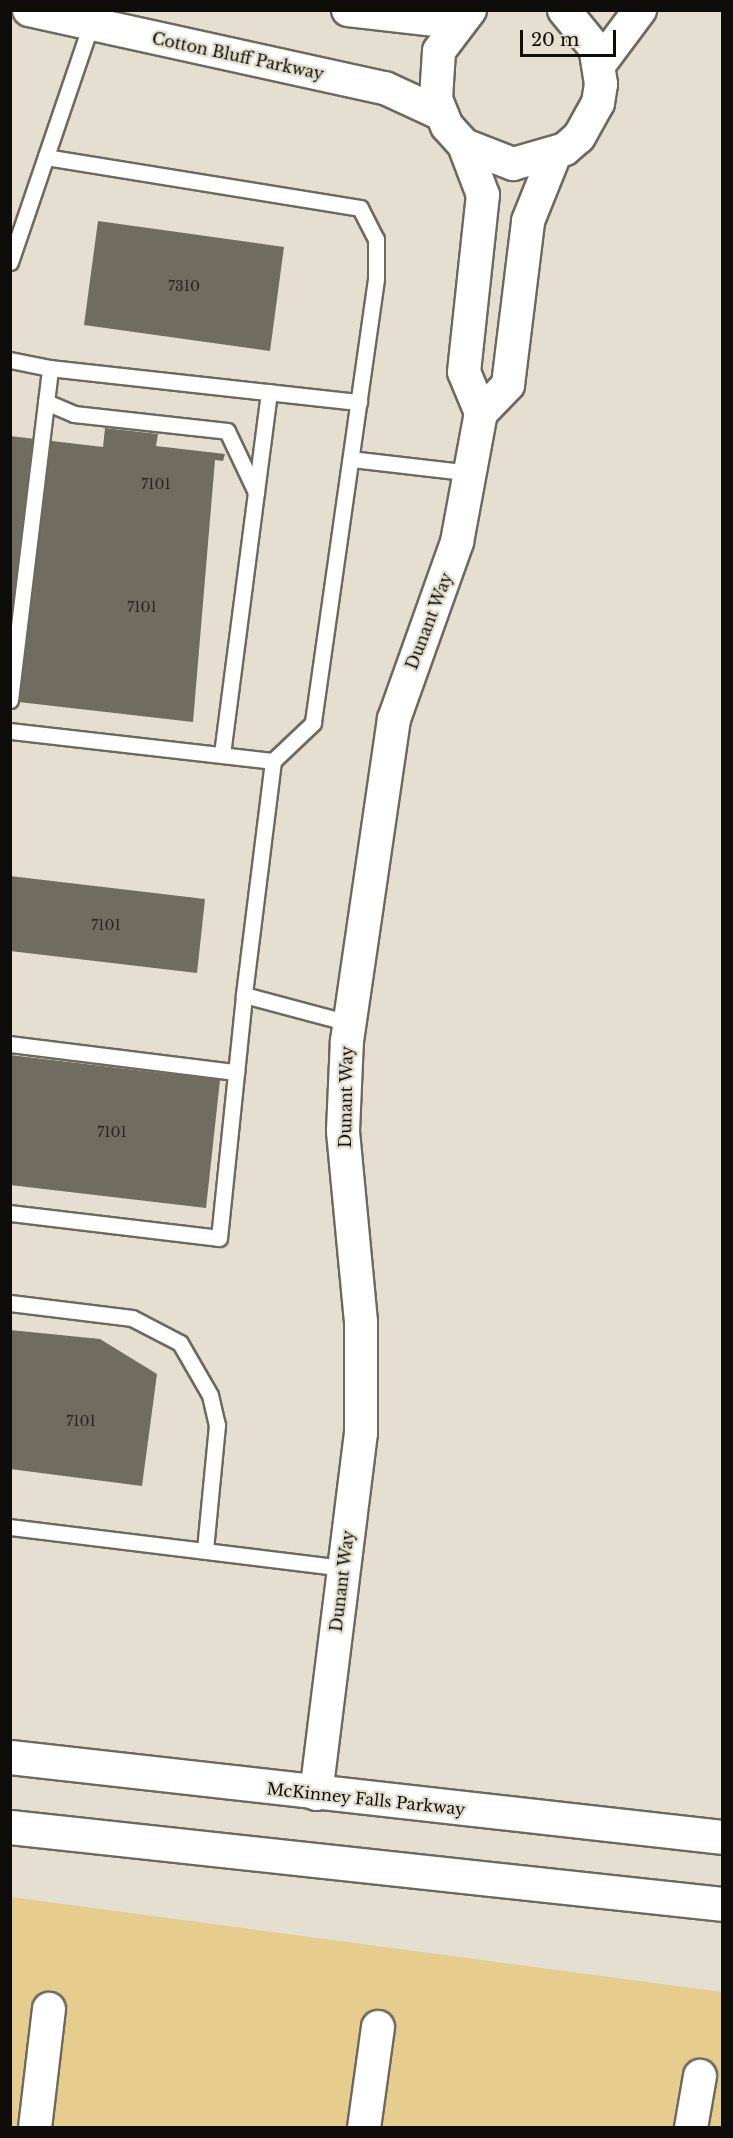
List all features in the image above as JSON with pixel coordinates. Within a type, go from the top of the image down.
[{"type":"main road","name":"McKinney Falls Parkway","points":[[10,1757],[316,1794],[723,1837]]},
{"type":"main road","points":[[10,1827],[723,1904]]},
{"type":"street","name":"Cotton Bluff Parkway","points":[[29,10],[385,88],[441,114]]},
{"type":"street","points":[[348,10],[444,21],[469,11]]},
{"type":"street","points":[[469,11],[439,51],[433,83],[441,114],[464,145],[483,195],[464,372],[481,413],[508,386],[528,221],[555,154],[590,121],[598,103],[599,64],[587,33],[564,10]]},
{"type":"street","points":[[599,64],[640,10]]},
{"type":"street","points":[[464,145],[513,164],[555,154]]},
{"type":"street","name":"Dunant Way","points":[[316,1794],[363,1377],[343,1131],[349,1023],[394,719],[444,587],[472,473],[481,413]]},
{"type":"street","points":[[44,2126],[49,2009]]},
{"type":"street","points":[[364,2127],[378,2027]]},
{"type":"street","points":[[691,2127],[700,2076]]},
{"type":"lane","points":[[10,262],[91,24]]},
{"type":"lane","points":[[10,1213],[219,1238],[244,995],[273,761],[313,723],[376,279],[376,239],[360,208],[46,157]]},
{"type":"lane","points":[[10,360],[50,368],[359,402]]},
{"type":"lane","points":[[10,700],[50,368]]},
{"type":"lane","points":[[222,754],[269,392]]},
{"type":"lane","points":[[46,402],[74,414],[227,431],[256,492]]},
{"type":"lane","points":[[351,459],[472,473]]},
{"type":"lane","points":[[10,731],[273,761]]},
{"type":"lane","points":[[244,995],[349,1023]]},
{"type":"lane","points":[[10,1044],[236,1072]]},
{"type":"lane","points":[[10,1303],[132,1318],[180,1343],[210,1395],[217,1425],[205,1550]]},
{"type":"lane","points":[[10,1527],[343,1568]]},
{"type":"shaded area","points":[[11,1897],[722,1992],[722,2127],[11,2128]]},
{"type":"building","points":[[98,221],[284,247],[270,351],[84,325]]},
{"type":"building","points":[[105,428],[158,434],[156,446],[225,454],[223,461],[215,460],[193,722],[10,701],[10,436],[103,447]]},
{"type":"building","points":[[10,876],[205,899],[197,973],[10,951]]},
{"type":"building","points":[[10,1055],[220,1080],[206,1208],[10,1185]]},
{"type":"building","points":[[10,1330],[100,1339],[157,1374],[142,1486],[10,1469]]}]
